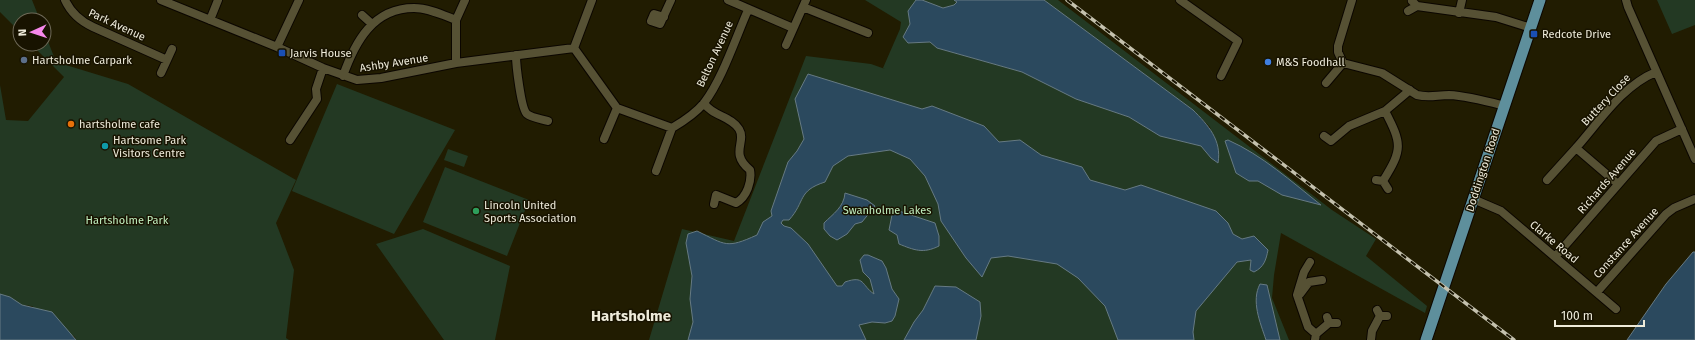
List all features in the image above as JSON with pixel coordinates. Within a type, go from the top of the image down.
[{"type":"main road","name":"Doddington Road","points":[[1426,340],[1540,0]]},
{"type":"street","name":"Park Avenue","points":[[65,0],[81,21],[167,60]]},
{"type":"street","name":"Ashby Avenue","points":[[161,0],[277,47],[323,68],[357,80],[381,78],[456,63],[574,48]]},
{"type":"street","points":[[210,20],[218,0]]},
{"type":"street","points":[[277,47],[299,0]]},
{"type":"street","points":[[456,63],[456,20],[465,0]]},
{"type":"street","points":[[592,0],[574,48],[609,100],[617,108],[672,128],[656,171]]},
{"type":"street","points":[[664,17],[671,0]]},
{"type":"street","points":[[1180,0],[1238,41],[1221,76]]},
{"type":"street","points":[[1343,63],[1338,52],[1338,46],[1352,0]]},
{"type":"street","points":[[1459,12],[1462,0]]},
{"type":"street","points":[[1626,0],[1656,72],[1695,158]]},
{"type":"street","points":[[731,1],[748,10],[793,28]]},
{"type":"street","points":[[1408,11],[1414,3],[1459,12],[1496,17],[1531,28]]},
{"type":"street","points":[[343,76],[353,50],[365,31],[372,24],[392,13],[414,4],[456,20]]},
{"type":"street","points":[[786,45],[804,4],[868,33]]},
{"type":"street","name":"Belton Avenue","points":[[672,128],[687,120],[704,103],[716,83],[748,10]]},
{"type":"street","points":[[362,15],[372,24]]},
{"type":"street","points":[[161,73],[172,49]]},
{"type":"street","points":[[516,55],[516,65],[525,112],[528,116],[548,121]]},
{"type":"street","points":[[1326,83],[1343,63]]},
{"type":"street","points":[[1343,63],[1382,73],[1424,97],[1446,95],[1472,97],[1504,106]]},
{"type":"street","points":[[290,140],[317,99],[316,89],[323,68]]},
{"type":"street","name":"Buttery Close","points":[[1547,180],[1626,91],[1643,77],[1656,72]]},
{"type":"street","points":[[1328,142],[1350,126],[1385,111],[1410,90]]},
{"type":"street","points":[[704,103],[708,108],[729,120],[739,129],[741,140],[739,145],[740,156],[744,165],[750,170],[751,178],[741,200],[736,203],[716,195],[714,204]]},
{"type":"street","points":[[604,139],[617,108]]},
{"type":"street","points":[[1385,111],[1397,134],[1398,147],[1395,159],[1380,180],[1388,189]]},
{"type":"street","name":"Richards Avenue","points":[[1556,257],[1656,141],[1682,129]]},
{"type":"street","points":[[1576,148],[1618,184]]},
{"type":"street","name":"Clarke Road","points":[[1473,199],[1501,211],[1616,309]]},
{"type":"street","name":"Constance Avenue","points":[[1597,292],[1666,214],[1674,208],[1695,199]]},
{"type":"street","points":[[1310,262],[1298,289],[1298,298],[1308,327],[1315,337],[1331,321]]},
{"type":"street","points":[[1298,298],[1309,282],[1322,280]]},
{"type":"street","points":[[1371,340],[1372,331],[1381,314]]},
{"type":"green space","points":[[0,0],[32,0],[37,12],[12,12],[12,24],[0,12]]},
{"type":"green space","name":"Swanholme Lakes","points":[[865,0],[916,0],[908,11],[910,24],[903,37],[908,43],[930,42],[937,48],[1022,72],[1076,99],[1129,117],[1160,136],[1201,146],[1211,158],[1218,163],[1210,127],[1193,110],[1044,0],[1058,0],[1332,210],[1376,239],[1366,256],[1427,306],[1425,313],[1281,233],[1272,298],[1289,340],[649,340],[682,229],[734,241],[806,56],[871,64],[885,69],[883,68],[900,29],[901,22]]},
{"type":"green space","points":[[922,0],[954,0],[957,2],[954,5],[943,8]]},
{"type":"green space","points":[[1657,0],[1695,0],[1695,25],[1672,34]]},
{"type":"green space","name":"Hartsholme Park","points":[[39,52],[52,52],[56,62],[128,84],[296,180],[276,223],[294,270],[286,338],[289,340],[76,340],[75,337],[32,306],[22,305],[10,297],[0,294],[0,85],[6,120],[28,121],[64,77]]},
{"type":"green space","points":[[337,84],[455,130],[394,234],[292,191]]},
{"type":"green space","points":[[448,149],[468,156],[464,167],[444,160]]},
{"type":"green space","name":"Lincoln United Sports Association","points":[[445,167],[529,200],[507,256],[423,222]]},
{"type":"green space","points":[[423,229],[510,266],[495,340],[444,340],[376,244]]},
{"type":"water","points":[[916,0],[922,0],[943,8],[954,5],[957,2],[954,0],[1044,0],[1193,110],[1209,127],[1216,140],[1219,155],[1218,163],[1211,158],[1201,146],[1160,136],[1129,117],[1076,99],[1022,72],[937,48],[930,42],[908,43],[903,37],[910,24],[908,11]]},
{"type":"water","points":[[808,74],[922,109],[932,106],[984,126],[999,142],[1020,140],[1041,155],[1082,167],[1090,180],[1125,190],[1141,185],[1216,211],[1228,223],[1233,234],[1242,239],[1254,236],[1268,250],[1265,260],[1260,268],[1254,272],[1250,270],[1251,260],[1237,262],[1196,311],[1193,332],[1194,340],[1118,340],[1105,306],[1078,278],[1057,264],[1008,256],[991,258],[982,277],[966,258],[941,221],[938,204],[925,176],[910,159],[890,150],[848,156],[833,166],[825,182],[810,189],[803,197],[789,220],[783,220],[781,223],[784,226],[791,228],[808,244],[837,286],[842,286],[845,282],[851,280],[860,280],[874,294],[870,279],[863,272],[860,260],[864,255],[868,255],[882,261],[886,268],[892,289],[899,299],[895,316],[892,321],[885,323],[872,322],[859,325],[866,340],[688,340],[693,322],[690,299],[692,276],[686,243],[688,234],[697,231],[714,240],[726,244],[732,244],[757,235],[763,222],[772,216],[771,211],[788,162],[804,139],[795,99]]},
{"type":"water","points":[[1228,140],[1265,161],[1321,205],[1282,195],[1258,181],[1249,181],[1236,173],[1225,141]]},
{"type":"water","points":[[845,193],[867,200],[875,206],[862,222],[855,224],[847,234],[837,240],[830,236],[824,229],[824,223],[843,202]]},
{"type":"water","points":[[899,211],[935,223],[939,236],[939,246],[928,250],[919,250],[899,244],[897,235],[889,230],[892,215]]},
{"type":"water","points":[[1693,252],[1695,252],[1695,340],[1627,340],[1666,284]]},
{"type":"water","points":[[1260,284],[1267,285],[1280,340],[1266,340],[1256,304],[1257,291]]},
{"type":"water","points":[[935,286],[956,287],[980,302],[981,316],[976,340],[904,340],[923,310]]},
{"type":"water","points":[[0,294],[10,297],[22,305],[52,312],[76,340],[0,340]]},
{"type":"railway","points":[[1067,0],[1514,340]]},
{"type":"place","name":"Redcote Drive","points":[[1534,34]]},
{"type":"place","name":"Jarvis House","points":[[282,53]]},
{"type":"place","name":"Hartsholme Carpark","points":[[24,60]]},
{"type":"place","name":"M&S Foodhall","points":[[1268,62]]},
{"type":"place","name":"hartsholme cafe","points":[[71,124]]},
{"type":"place","name":"Hartsome Park Visitors Centre","points":[[105,146]]},
{"type":"place","name":"Lincoln United Sports Association","points":[[476,211]]},
{"type":"district","name":"Hartsholme","points":[[631,316]]}]
